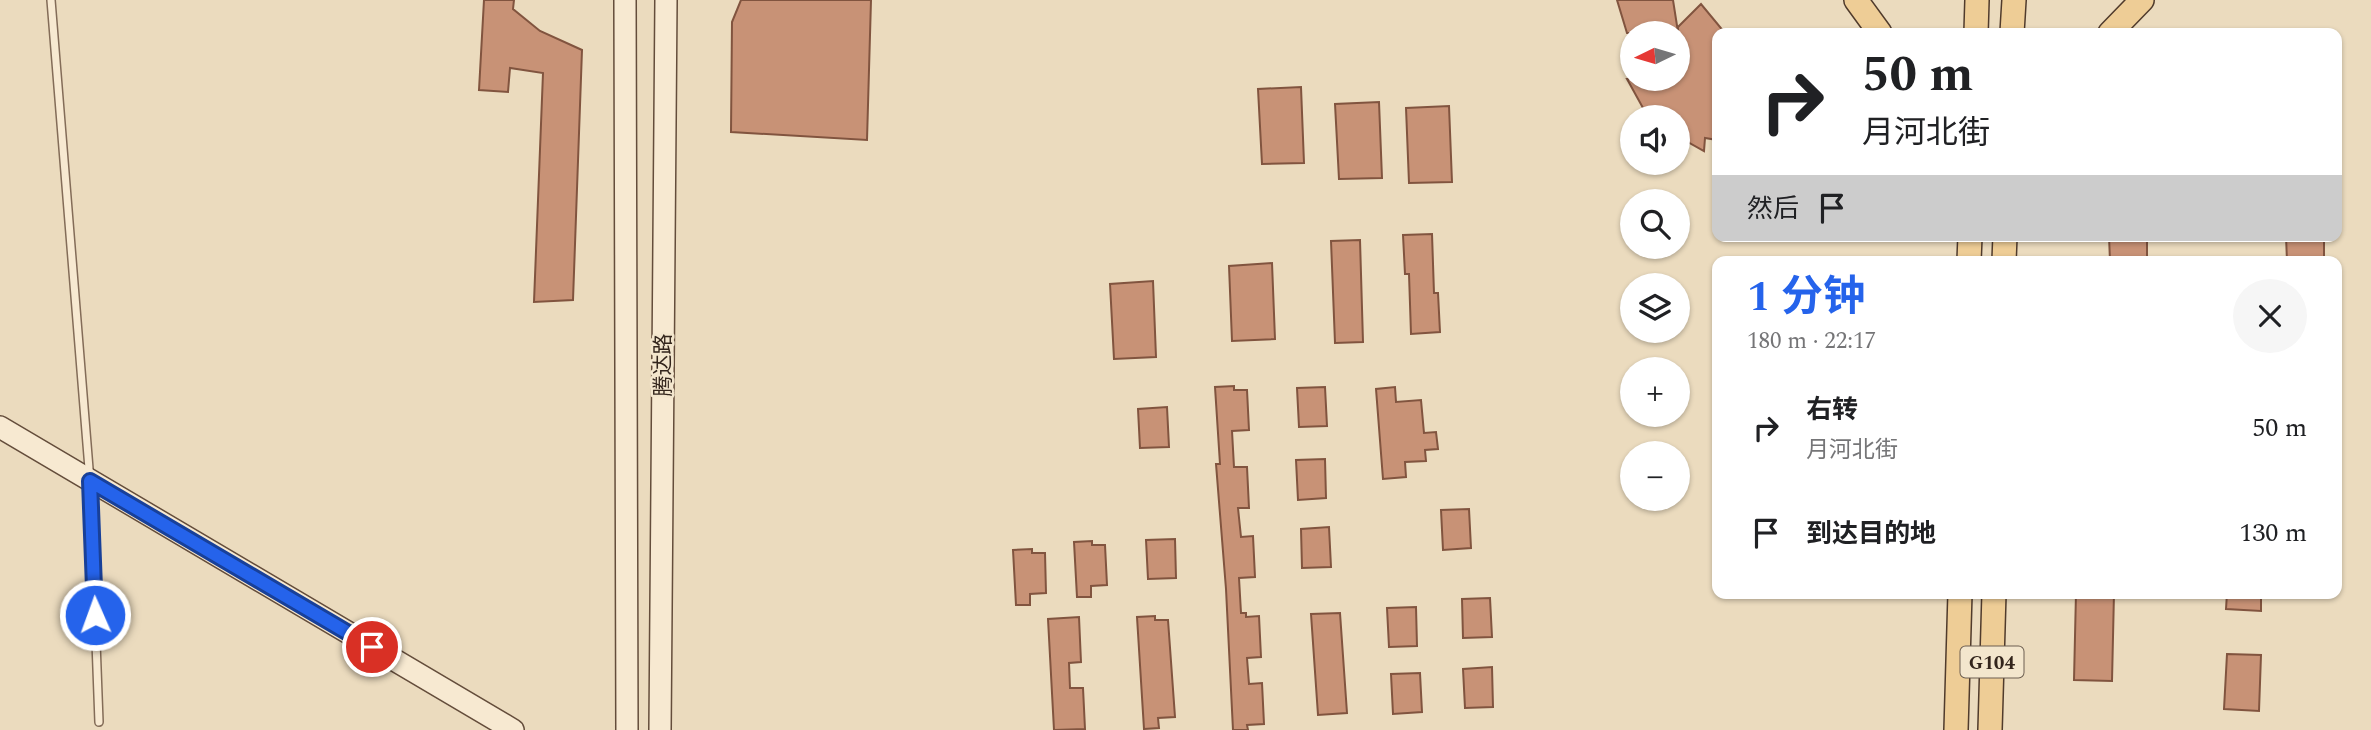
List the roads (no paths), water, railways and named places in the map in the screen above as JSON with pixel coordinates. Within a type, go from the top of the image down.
[{"type":"main road","name":"腾达路","points":[[625,0],[627,730]]},
{"type":"main road","name":"腾达路","points":[[660,730],[666,0]]},
{"type":"main road","points":[[1856,0],[1876,28]]},
{"type":"main road","points":[[1976,28],[1977,0]]},
{"type":"main road","points":[[2012,28],[2014,0]]},
{"type":"main road","points":[[2115,28],[2142,0]]},
{"type":"main road","points":[[0,427],[513,730]]},
{"type":"main road","name":"G104","points":[[1956,730],[1960,599]]},
{"type":"main road","name":"G104","points":[[1990,730],[1994,599]]},
{"type":"lane","points":[[51,0],[90,481],[99,722]]}]
